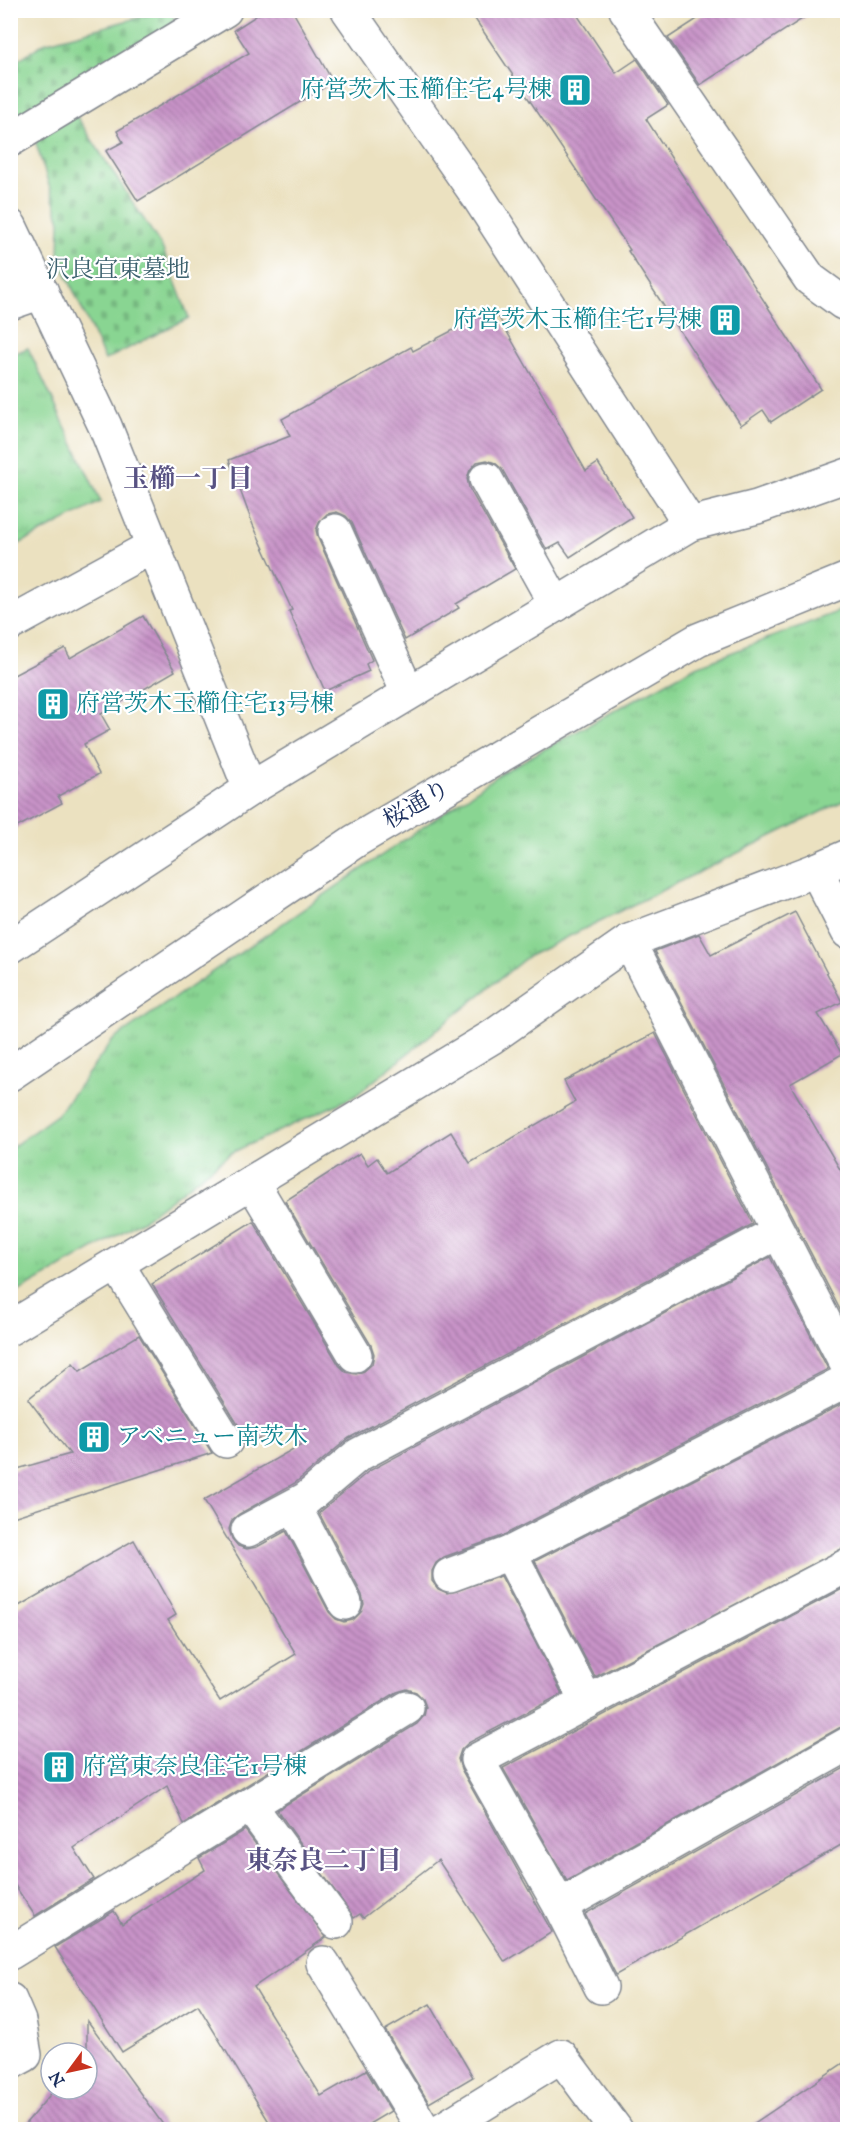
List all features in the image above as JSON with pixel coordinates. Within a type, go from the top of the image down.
[{"type":"street","points":[[10,140],[225,10]]},
{"type":"street","points":[[348,10],[478,198],[690,524]]},
{"type":"street","points":[[626,10],[810,279],[843,303],[848,303]]},
{"type":"street","points":[[10,226],[105,426],[250,789]]},
{"type":"street","points":[[10,303],[42,292]]},
{"type":"street","points":[[10,947],[250,789],[690,524],[757,507],[848,475]]},
{"type":"street","points":[[486,479],[556,605]]},
{"type":"street","points":[[335,531],[408,693]]},
{"type":"street","points":[[10,624],[153,546]]},
{"type":"street","name":"桜通り","points":[[10,1074],[355,841],[698,640],[848,579]]},
{"type":"street","points":[[10,1328],[492,1037],[629,941],[848,856]]},
{"type":"street","points":[[816,870],[848,932]]},
{"type":"street","points":[[629,941],[848,1367]]},
{"type":"street","points":[[252,1182],[355,1355]]},
{"type":"street","points":[[248,1530],[306,1499],[358,1455],[778,1232]]},
{"type":"street","points":[[117,1264],[225,1441]]},
{"type":"street","points":[[450,1575],[510,1553],[848,1380]]},
{"type":"street","points":[[294,1506],[345,1602]]},
{"type":"street","points":[[510,1553],[587,1702]]},
{"type":"street","points":[[601,1987],[560,1906],[477,1760],[848,1565]]},
{"type":"street","points":[[10,1953],[407,1708]]},
{"type":"street","points":[[560,1906],[848,1744]]},
{"type":"street","points":[[250,1807],[336,1922]]},
{"type":"street","points":[[323,1964],[424,2130]]},
{"type":"street","points":[[10,2000],[19,2021],[25,2055],[10,2063]]},
{"type":"street","points":[[441,2130],[561,2056],[616,2130]]},
{"type":"green space","points":[[163,11],[175,11],[170,34],[11,122],[11,65],[44,43]]},
{"type":"green space","name":"沢良宜東墓地","points":[[75,114],[162,247],[189,318],[105,360],[59,258],[60,221],[34,137]]},
{"type":"green space","points":[[28,348],[101,502],[11,548],[11,355]]},
{"type":"green space","points":[[847,608],[847,799],[527,957],[355,1096],[231,1153],[145,1219],[11,1296],[11,1148],[58,1114],[113,1040],[503,772],[694,667]]},
{"type":"building","points":[[265,10],[292,10],[333,82],[138,201],[106,151],[123,142],[117,131],[249,53],[234,30]]},
{"type":"building","points":[[469,10],[574,10],[616,73],[637,59],[668,105],[646,119],[821,389],[771,422],[763,410],[741,425],[628,251],[630,250]]},
{"type":"building","points":[[711,10],[816,10],[700,85],[668,38]]},
{"type":"building","points":[[494,309],[586,471],[598,463],[632,517],[570,557],[560,543],[547,550],[502,469],[487,460],[477,462],[467,478],[469,488],[515,569],[456,604],[459,608],[405,640],[352,523],[346,516],[337,512],[327,514],[320,521],[316,530],[318,538],[372,660],[366,664],[369,671],[325,691],[289,611],[292,610],[253,525],[229,460],[290,436],[282,419],[411,347],[413,351]]},
{"type":"building","points":[[143,616],[175,671],[101,714],[110,730],[84,744],[99,774],[58,796],[62,803],[10,831],[10,677],[65,648],[70,658]]},
{"type":"building","points":[[795,912],[842,1002],[818,1014],[842,1054],[790,1084],[848,1183],[848,1325],[655,951],[699,934],[711,955]]},
{"type":"building","points":[[655,1033],[753,1224],[349,1438],[295,1483],[239,1514],[232,1520],[229,1529],[232,1539],[238,1546],[247,1549],[257,1547],[286,1531],[329,1612],[336,1619],[344,1622],[353,1620],[361,1612],[364,1604],[362,1595],[319,1513],[369,1471],[770,1257],[828,1369],[502,1536],[444,1557],[436,1563],[432,1571],[432,1581],[438,1589],[447,1593],[501,1576],[562,1694],[468,1743],[461,1750],[458,1759],[461,1769],[552,1932],[505,1962],[438,1860],[363,1918],[360,1914],[354,1918],[277,1810],[417,1724],[424,1716],[426,1707],[423,1699],[416,1692],[407,1689],[397,1692],[184,1824],[167,1786],[74,1848],[94,1879],[35,1916],[10,1878],[10,1611],[134,1540],[176,1615],[168,1620],[220,1701],[296,1654],[204,1500],[302,1444],[294,1427],[244,1443],[242,1431],[152,1284],[253,1221],[339,1365],[346,1372],[356,1374],[364,1371],[372,1364],[374,1354],[371,1345],[285,1201],[360,1153],[368,1165],[377,1158],[387,1173],[451,1132],[470,1163],[575,1102],[564,1081]]},
{"type":"building","points":[[139,1335],[212,1453],[10,1518],[10,1471],[70,1454],[28,1399],[73,1363],[80,1371]]},
{"type":"building","points":[[848,1401],[848,1546],[595,1677],[535,1561]]},
{"type":"building","points":[[848,1586],[848,1725],[567,1881],[503,1768]]},
{"type":"building","points":[[848,1766],[848,1841],[616,1975],[585,1914]]},
{"type":"building","points":[[245,1830],[326,1937],[254,1987],[321,2096],[366,2070],[391,2111],[359,2130],[263,2130],[271,2125],[198,2005],[122,2052],[55,1947],[114,1911],[122,1924],[205,1870],[199,1858]]},
{"type":"building","points":[[430,2004],[473,2077],[429,2103],[385,2030]]},
{"type":"building","points":[[87,2020],[167,2130],[20,2130],[45,2101],[99,2101],[99,2041],[87,2041]]},
{"type":"building","points":[[848,2060],[848,2130],[744,2130]]},
{"type":"place","name":"府営茨木玉櫛住宅4号棟","points":[[575,90]]},
{"type":"place","name":"府営茨木玉櫛住宅1号棟","points":[[725,320]]},
{"type":"place","name":"府営茨木玉櫛住宅13号棟","points":[[53,704]]},
{"type":"place","name":"アベニュー南茨木","points":[[94,1437]]},
{"type":"place","name":"府営東奈良住宅1号棟","points":[[59,1767]]},
{"type":"district","name":"玉櫛一丁目","points":[[188,479]]},
{"type":"district","name":"東奈良二丁目","points":[[324,1861]]}]
